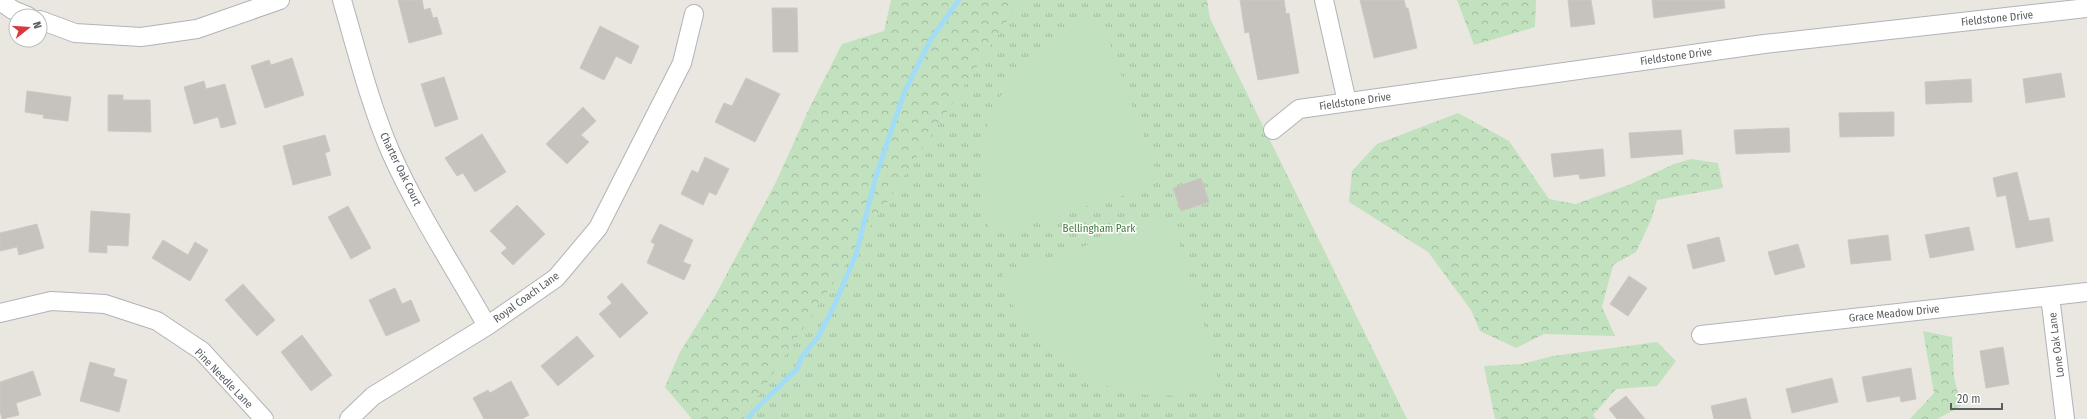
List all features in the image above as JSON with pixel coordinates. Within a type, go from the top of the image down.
[{"type":"street","points":[[48,23],[75,33],[141,37],[197,29],[280,0]]},
{"type":"street","name":"Charter Oak Court","points":[[342,0],[366,86],[392,154],[408,186],[487,326]]},
{"type":"street","points":[[1324,0],[1347,102]]},
{"type":"street","points":[[0,1],[10,8]]},
{"type":"street","name":"Fieldstone Drive","points":[[1273,130],[1299,109],[1764,44],[2087,8]]},
{"type":"street","name":"Royal Coach Lane","points":[[348,419],[373,396],[487,326],[556,278],[598,228],[682,63],[694,14]]},
{"type":"street","name":"Grace Meadow Drive","points":[[1701,335],[2087,292]]},
{"type":"street","name":"Lone Oak Lane","points":[[2050,296],[2065,419]]},
{"type":"street","name":"Pine Needle Lane","points":[[0,313],[51,301],[106,304],[157,321],[202,351],[264,419]]},
{"type":"green space","points":[[891,0],[1207,0],[1223,99],[832,419],[692,419],[665,387],[680,352],[715,296],[776,182],[809,109],[842,44],[884,31]]},
{"type":"green space","name":"Bellingham Park","points":[[1021,0],[1201,0],[1407,419],[743,419]]},
{"type":"green space","points":[[1457,0],[1536,0],[1535,27],[1474,45]]},
{"type":"green space","points":[[1100,17],[1157,173],[1152,187],[990,235],[982,186],[981,157],[985,131],[995,107],[1015,75],[1038,51],[1066,32]]},
{"type":"green space","points":[[1458,113],[1509,141],[1549,199],[1576,204],[1631,184],[1674,164],[1691,159],[1718,163],[1723,188],[1657,200],[1651,220],[1636,252],[1613,265],[1602,307],[1615,336],[1544,334],[1516,348],[1480,331],[1471,310],[1428,252],[1349,202],[1352,171],[1377,144]]},
{"type":"green space","points":[[1161,220],[1173,225],[1197,297],[1220,387],[1193,393],[1165,396],[1138,394],[1111,388],[1086,377],[1063,363],[1042,345],[1016,311],[1009,296],[1002,274]]},
{"type":"green space","points":[[1923,331],[1952,337],[1954,377],[1961,406],[1937,419],[1910,419],[1934,393]]},
{"type":"green space","points":[[1657,342],[1676,361],[1657,386],[1616,389],[1593,415],[1596,419],[1495,419],[1484,366],[1522,364],[1553,356]]},
{"type":"building","points":[[398,0],[422,0],[424,10],[430,8],[433,18],[437,17],[442,34],[409,43]]},
{"type":"building","points":[[1240,0],[1284,0],[1286,14],[1289,13],[1299,73],[1258,80],[1249,32],[1245,33]]},
{"type":"building","points":[[1360,0],[1404,0],[1406,8],[1408,8],[1417,48],[1374,58]]},
{"type":"building","points":[[1568,0],[1591,0],[1595,24],[1571,27]]},
{"type":"building","points":[[1652,0],[1724,0],[1725,8],[1654,18]]},
{"type":"building","points":[[772,8],[797,8],[798,52],[773,52]]},
{"type":"building","points":[[600,26],[639,46],[631,64],[616,56],[604,80],[580,68]]},
{"type":"building","points":[[292,58],[304,95],[265,108],[251,66],[269,60],[271,65]]},
{"type":"building","points":[[2061,73],[2065,97],[2026,103],[2023,79]]},
{"type":"building","points":[[444,77],[458,119],[435,127],[421,84]]},
{"type":"building","points":[[746,78],[780,94],[755,142],[715,122],[724,103],[732,106]]},
{"type":"building","points":[[1971,79],[1972,102],[1926,104],[1925,82]]},
{"type":"building","points":[[204,81],[206,89],[225,84],[236,124],[221,128],[218,117],[194,124],[184,87]]},
{"type":"building","points":[[27,91],[71,97],[68,121],[43,118],[44,115],[25,112]]},
{"type":"building","points":[[108,95],[123,95],[123,100],[150,100],[151,132],[108,131]]},
{"type":"building","points":[[583,107],[596,121],[581,135],[589,142],[567,164],[546,144]]},
{"type":"building","points":[[1894,112],[1894,136],[1840,137],[1839,113]]},
{"type":"building","points":[[1789,128],[1790,152],[1736,154],[1734,130]]},
{"type":"building","points":[[1681,130],[1683,154],[1631,158],[1629,133]]},
{"type":"building","points":[[482,134],[506,172],[475,192],[463,173],[457,176],[445,158]]},
{"type":"building","points":[[325,135],[330,151],[325,153],[331,175],[293,185],[283,146]]},
{"type":"building","points":[[1603,149],[1605,176],[1580,179],[1579,174],[1554,177],[1551,154]]},
{"type":"building","points":[[705,157],[729,169],[716,195],[709,192],[703,205],[681,194],[692,170],[698,173]]},
{"type":"building","points":[[2017,172],[2029,221],[2049,218],[2053,241],[2016,248],[2006,195],[1997,197],[1993,178]]},
{"type":"building","points":[[1201,178],[1209,202],[1181,211],[1173,188]]},
{"type":"building","points":[[517,205],[545,234],[513,265],[501,253],[507,248],[490,231]]},
{"type":"building","points":[[348,206],[371,248],[351,259],[328,217]]},
{"type":"building","points":[[91,211],[130,214],[128,246],[107,245],[107,253],[89,252]]},
{"type":"building","points":[[37,224],[44,248],[19,255],[17,247],[0,251],[0,233]]},
{"type":"building","points":[[660,224],[693,240],[683,262],[691,265],[684,280],[647,263],[655,244],[651,242]]},
{"type":"building","points":[[1969,227],[1974,250],[1930,258],[1925,235]]},
{"type":"building","points":[[1888,235],[1891,260],[1851,264],[1848,240]]},
{"type":"building","points":[[1719,237],[1725,261],[1693,269],[1687,245]]},
{"type":"building","points":[[163,240],[188,255],[195,242],[208,250],[190,281],[152,258]]},
{"type":"building","points":[[1798,244],[1805,267],[1775,275],[1768,252]]},
{"type":"building","points":[[1629,276],[1647,288],[1628,316],[1610,304]]},
{"type":"building","points":[[622,283],[648,313],[620,338],[599,314],[612,303],[607,297]]},
{"type":"building","points":[[243,284],[275,320],[257,336],[225,300]]},
{"type":"building","points":[[395,288],[402,304],[411,300],[420,321],[386,336],[369,300]]},
{"type":"building","points":[[302,335],[332,375],[311,391],[281,352]]},
{"type":"building","points":[[577,336],[594,356],[558,386],[541,366]]},
{"type":"building","points":[[2003,347],[2009,384],[1986,388],[1980,351]]},
{"type":"building","points":[[90,362],[115,369],[113,376],[127,380],[119,412],[80,401]]},
{"type":"building","points":[[1911,368],[1916,399],[1901,402],[1900,396],[1867,402],[1862,377]]},
{"type":"building","points":[[33,371],[41,395],[16,403],[19,415],[2,419],[0,411],[0,382]]},
{"type":"building","points":[[1832,378],[1838,402],[1792,413],[1786,389]]},
{"type":"building","points":[[511,381],[529,415],[522,419],[484,419],[473,398],[488,390],[490,393]]},
{"type":"building","points":[[1626,396],[1645,419],[1617,419],[1609,409]]},
{"type":"building","points":[[1746,398],[1751,419],[1714,419],[1711,406]]},
{"type":"waterway","points":[[748,419],[752,413],[798,368],[801,358],[818,337],[834,306],[856,254],[876,176],[904,93],[931,39],[959,0]]}]
